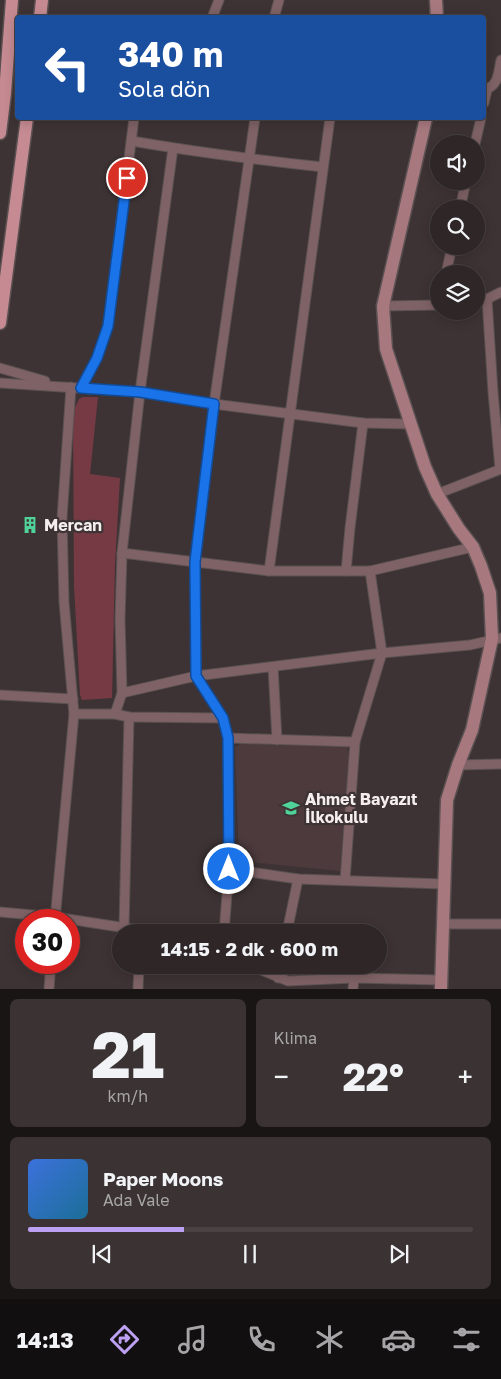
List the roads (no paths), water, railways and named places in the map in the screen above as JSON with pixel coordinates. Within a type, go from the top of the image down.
[{"type":"main road","points":[[0,133],[12,0]]},
{"type":"main road","points":[[40,15],[42,0]]},
{"type":"main road","points":[[0,323],[27,120]]},
{"type":"street","points":[[213,15],[219,0]]},
{"type":"street","points":[[275,15],[279,0]]},
{"type":"street","points":[[436,0],[437,15]]},
{"type":"street","points":[[486,89],[497,82],[501,60]]},
{"type":"street","points":[[81,388],[97,358],[108,326],[134,120]]},
{"type":"street","points":[[225,924],[229,869],[228,738],[223,718],[196,676],[195,562],[214,404],[255,120]]},
{"type":"street","points":[[268,571],[330,120]]},
{"type":"street","points":[[269,974],[287,985],[354,978],[441,984],[447,800],[472,730],[497,638],[490,593],[473,547],[437,494],[425,467],[386,348],[383,306],[426,120]]},
{"type":"street","points":[[477,135],[481,120]]},
{"type":"street","points":[[132,140],[172,148],[323,167]]},
{"type":"street","points":[[115,714],[122,692],[120,619],[122,553],[140,392],[172,148]]},
{"type":"street","points":[[437,494],[501,469],[493,392],[487,299],[501,292]]},
{"type":"street","points":[[383,306],[430,305]]},
{"type":"street","points":[[0,368],[60,386]]},
{"type":"street","points":[[0,382],[140,392],[214,404],[363,423],[410,424]]},
{"type":"street","points":[[56,909],[74,714],[64,602],[62,518],[71,387]]},
{"type":"street","points":[[346,571],[363,423]]},
{"type":"street","points":[[122,553],[268,571],[370,571],[473,547]]},
{"type":"street","points":[[346,880],[355,742],[382,653],[370,571]]},
{"type":"street","points":[[122,692],[196,676],[382,653],[470,645],[497,638]]},
{"type":"street","points":[[273,667],[277,740]]},
{"type":"street","points":[[0,695],[73,699]]},
{"type":"street","points":[[74,714],[115,714],[129,717],[223,718]]},
{"type":"street","points":[[124,924],[129,717]]},
{"type":"street","points":[[228,738],[355,742]]},
{"type":"street","points":[[458,765],[501,764]]},
{"type":"street","points":[[229,869],[298,879],[444,884]]},
{"type":"street","points":[[289,924],[298,879]]},
{"type":"street","points":[[0,912],[15,914]]},
{"type":"street","points":[[80,922],[112,926]]},
{"type":"street","points":[[444,924],[501,924]]},
{"type":"street","points":[[50,989],[51,974]]},
{"type":"street","points":[[138,989],[139,974]]},
{"type":"street","points":[[278,978],[279,974]]},
{"type":"street","points":[[353,989],[354,978]]},
{"type":"place","name":"Mercan","points":[[30,525]]},
{"type":"place","name":"Ahmet Bayazıt İlkokulu","points":[[291,808]]}]
